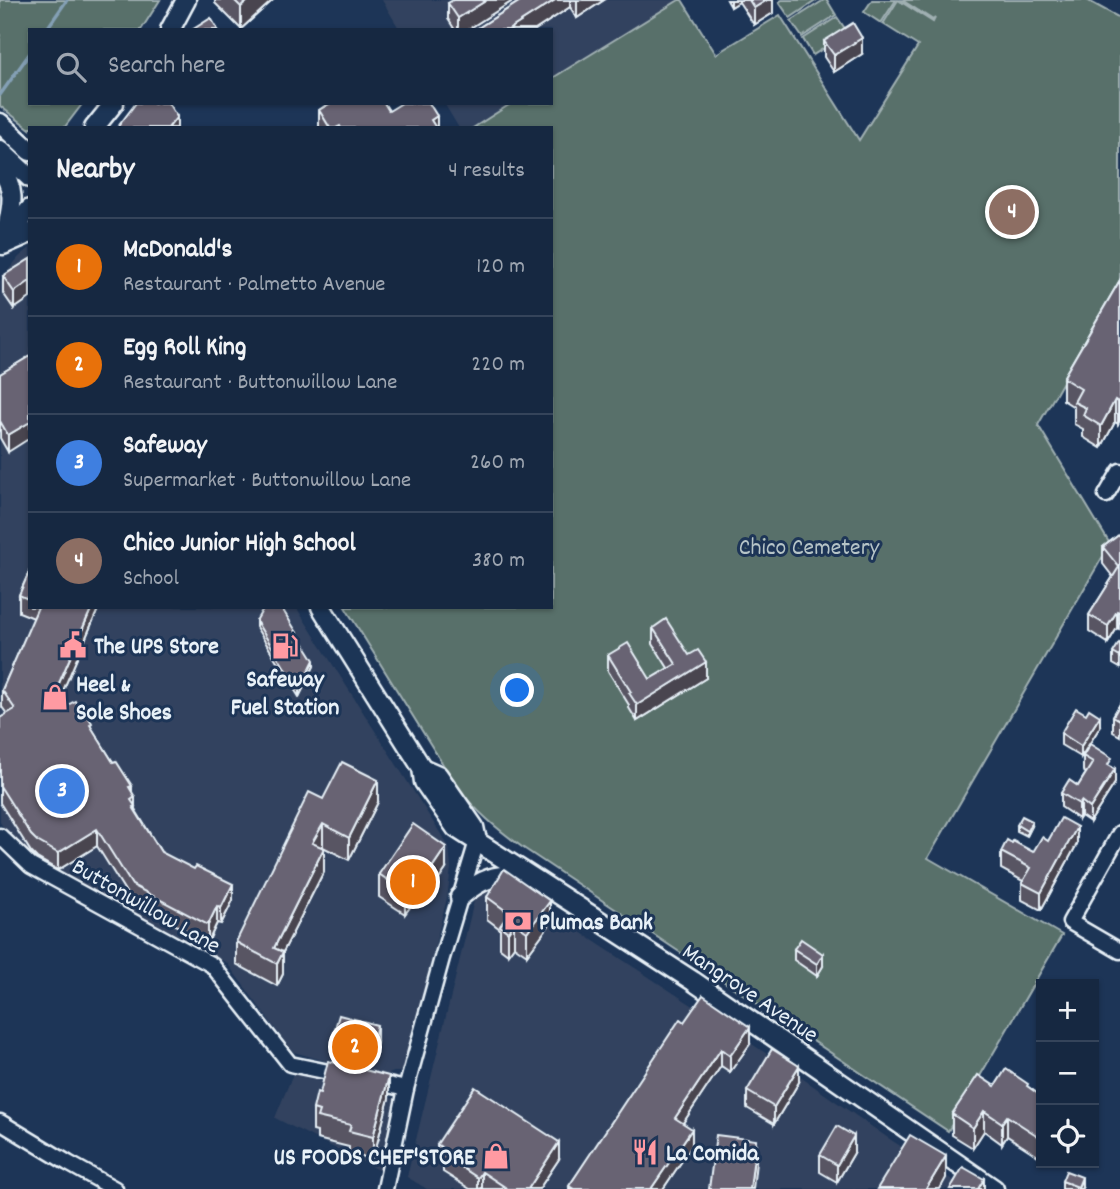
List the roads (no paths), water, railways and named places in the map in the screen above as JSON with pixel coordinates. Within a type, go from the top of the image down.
[{"type":"street","points":[[171,28],[186,0]]},
{"type":"street","points":[[96,126],[112,105]]},
{"type":"street","points":[[0,123],[27,146]]},
{"type":"street","points":[[0,150],[28,176]]},
{"type":"street","points":[[0,168],[11,187],[11,202],[2,244]]},
{"type":"street","points":[[2,244],[28,211]]},
{"type":"street","points":[[2,244],[28,234]]},
{"type":"street","points":[[1106,495],[1120,471]]},
{"type":"street","points":[[322,609],[422,768],[438,775],[474,827],[477,841],[406,1089],[386,1189]]},
{"type":"street","points":[[1120,833],[1070,922],[1120,951]]},
{"type":"street","name":"Buttonwillow Lane","points":[[0,836],[31,866],[212,965],[290,1064],[406,1089]]},
{"type":"street","name":"Mangrove Avenue","points":[[477,841],[693,981],[994,1189]]},
{"type":"street","points":[[460,897],[474,885],[489,878],[527,873]]},
{"type":"street","points":[[0,1123],[115,1189]]},
{"type":"waterway","points":[[47,28],[67,0]]},
{"type":"waterway","points":[[0,95],[28,56]]},
{"type":"place","name":"Chico Junior High School","points":[[1012,212]]},
{"type":"place","name":"The UPS Store","points":[[73,645]]},
{"type":"place","name":"Safeway Fuel Station","points":[[285,646]]},
{"type":"place","name":"Heel & Sole Shoes","points":[[55,697]]},
{"type":"place","name":"Safeway","points":[[62,791]]},
{"type":"place","name":"McDonald's","points":[[413,882]]},
{"type":"place","name":"Plumas Bank","points":[[518,921]]},
{"type":"place","name":"Egg Roll King","points":[[355,1047]]},
{"type":"place","name":"La Comida","points":[[645,1152]]},
{"type":"place","name":"US FOODS CHEF'STORE","points":[[496,1156]]},
{"type":"park label","name":"Chico Cemetery","points":[[809,546]]}]
